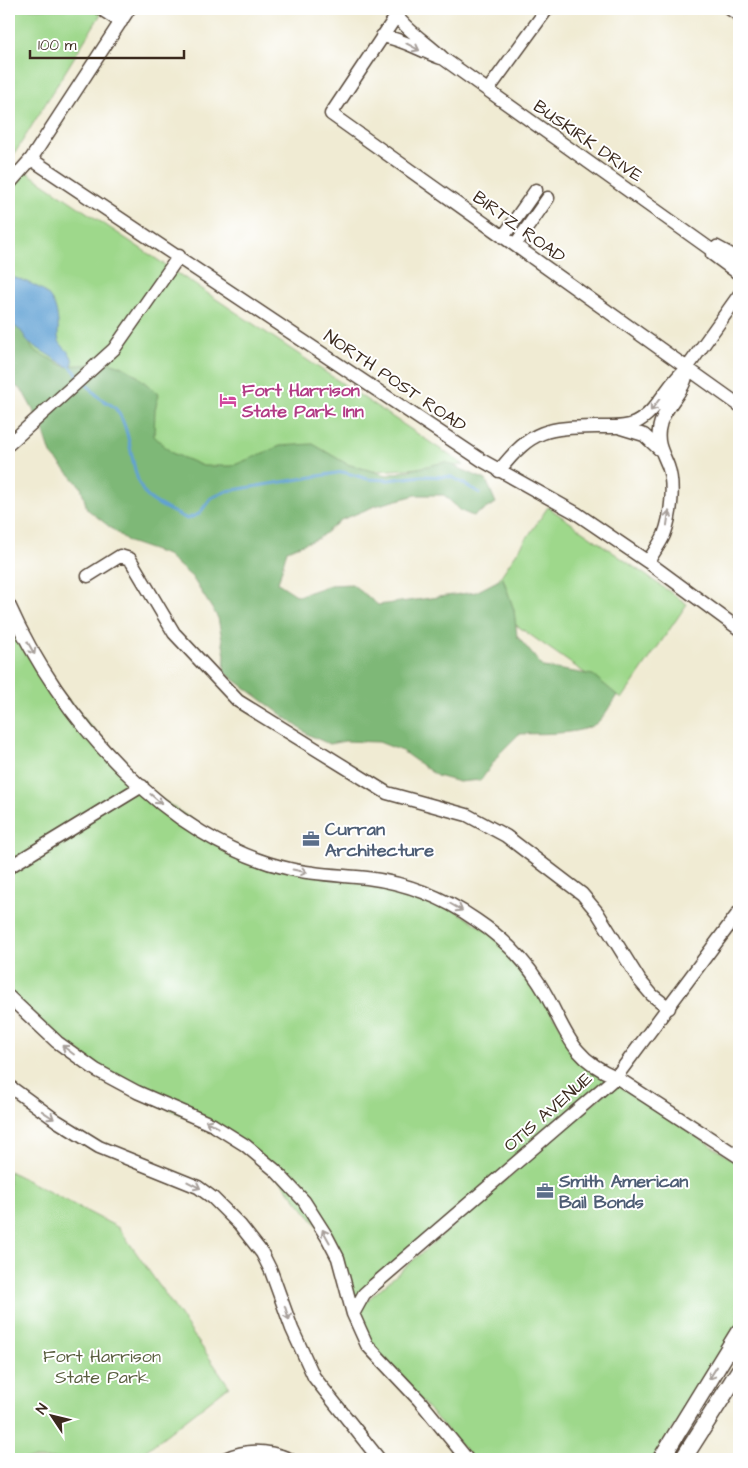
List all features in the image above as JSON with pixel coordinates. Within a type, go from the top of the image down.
[{"type":"main road","points":[[661,1459],[739,1332]]},
{"type":"main road","points":[[683,1459],[739,1371]]},
{"type":"street","points":[[101,9],[121,22]]},
{"type":"street","points":[[9,184],[31,159],[129,9]]},
{"type":"street","points":[[488,90],[547,9]]},
{"type":"street","points":[[730,9],[739,15]]},
{"type":"street","points":[[382,36],[399,12]]},
{"type":"street","name":"BUSKIRK DRIVE","points":[[399,12],[405,27],[425,40],[444,59],[713,251],[712,254],[739,274]]},
{"type":"street","name":"BUSKIRK DRIVE","points":[[382,36],[398,38],[418,50],[444,59]]},
{"type":"street","name":"BIRTZ ROAD","points":[[382,36],[331,114],[739,405]]},
{"type":"street","name":"NORTH POST ROAD","points":[[31,159],[499,471],[559,502],[648,562],[739,629]]},
{"type":"street","points":[[503,237],[536,190]]},
{"type":"street","points":[[515,245],[548,198]]},
{"type":"street","name":"BUSKIRK DRIVE","points":[[713,251],[717,247],[739,259]]},
{"type":"street","points":[[9,444],[64,396],[121,341],[179,256]]},
{"type":"street","points":[[499,471],[521,445],[544,432],[560,428],[618,427],[641,420],[651,411],[677,375],[687,368],[739,295]]},
{"type":"street","points":[[648,562],[663,537],[668,520],[670,477],[659,449],[659,429],[662,419],[687,378],[687,368]]},
{"type":"street","points":[[618,427],[644,435],[659,449]]},
{"type":"street","points":[[88,576],[120,556],[130,559],[174,633],[238,701],[387,793],[473,818],[499,831],[521,847],[582,894],[597,912],[640,981],[652,995],[670,1008]]},
{"type":"street","points":[[9,605],[36,657],[64,701],[94,738],[142,786],[196,830],[248,856],[308,873],[364,877],[406,886],[441,899],[466,913],[499,938],[528,968],[546,995],[580,1055],[596,1068],[616,1077],[739,1157]]},
{"type":"street","points":[[9,867],[142,786]]},
{"type":"street","name":"OTIS AVENUE","points":[[354,1314],[364,1294],[616,1077],[670,1008],[739,912]]},
{"type":"street","points":[[9,997],[46,1033],[80,1059],[137,1092],[219,1128],[250,1148],[275,1170],[304,1201],[327,1237],[343,1274],[363,1338],[372,1353],[419,1400],[467,1459]]},
{"type":"street","points":[[9,1086],[88,1141],[123,1158],[190,1183],[213,1198],[245,1230],[262,1253],[277,1284],[292,1329],[314,1377],[379,1459]]},
{"type":"street","points":[[225,1459],[256,1452],[268,1452],[289,1459]]},
{"type":"green space","points":[[9,9],[104,9],[10,161],[464,465],[376,471],[227,491],[9,354]]},
{"type":"green space","points":[[9,309],[18,319],[33,350],[64,366],[112,363],[135,374],[159,395],[155,409],[154,436],[172,453],[203,466],[232,466],[280,446],[313,444],[347,464],[387,475],[445,462],[486,480],[496,503],[473,516],[461,511],[444,495],[416,495],[375,506],[341,520],[319,538],[287,550],[278,583],[298,596],[330,585],[352,584],[378,605],[476,592],[503,578],[514,610],[517,636],[543,667],[593,675],[617,695],[606,712],[599,721],[583,729],[561,733],[519,734],[500,753],[481,780],[459,782],[437,776],[402,751],[379,742],[345,741],[329,744],[309,735],[224,672],[225,655],[218,618],[192,577],[167,555],[129,542],[87,509],[81,487],[51,454],[42,426],[22,390],[9,382]]},
{"type":"green space","points":[[548,507],[687,604],[622,699],[483,602]]},
{"type":"green space","points":[[9,605],[46,674],[142,786],[243,854],[432,895],[507,944],[572,1044],[616,1077],[374,1285],[353,1314],[327,1237],[261,1157],[120,1083],[9,997]]},
{"type":"green space","points":[[618,1085],[739,1164],[739,1325],[654,1459],[473,1459],[371,1345],[360,1315],[363,1304],[611,1088]]},
{"type":"green space","name":"Fort Harrison State Park","points":[[9,1171],[119,1228],[229,1386],[135,1459],[9,1459]]},
{"type":"water","points":[[9,276],[35,286],[48,296],[56,311],[59,341],[70,354],[73,364],[68,367],[29,343],[21,331],[9,322]]},
{"type":"waterway","points":[[70,366],[80,377]]},
{"type":"waterway","points":[[84,381],[102,400],[112,405],[118,412],[127,433],[138,481],[143,491],[153,501],[187,519],[199,514],[211,498],[227,491],[343,472],[368,479],[388,480],[422,476],[452,477],[480,493]]},
{"type":"place","name":"Fort Harrison State Park Inn","points":[[228,400]]},
{"type":"place","name":"Curran Architecture","points":[[311,839]]},
{"type":"place","name":"Smith American Bail Bonds","points":[[545,1191]]}]
